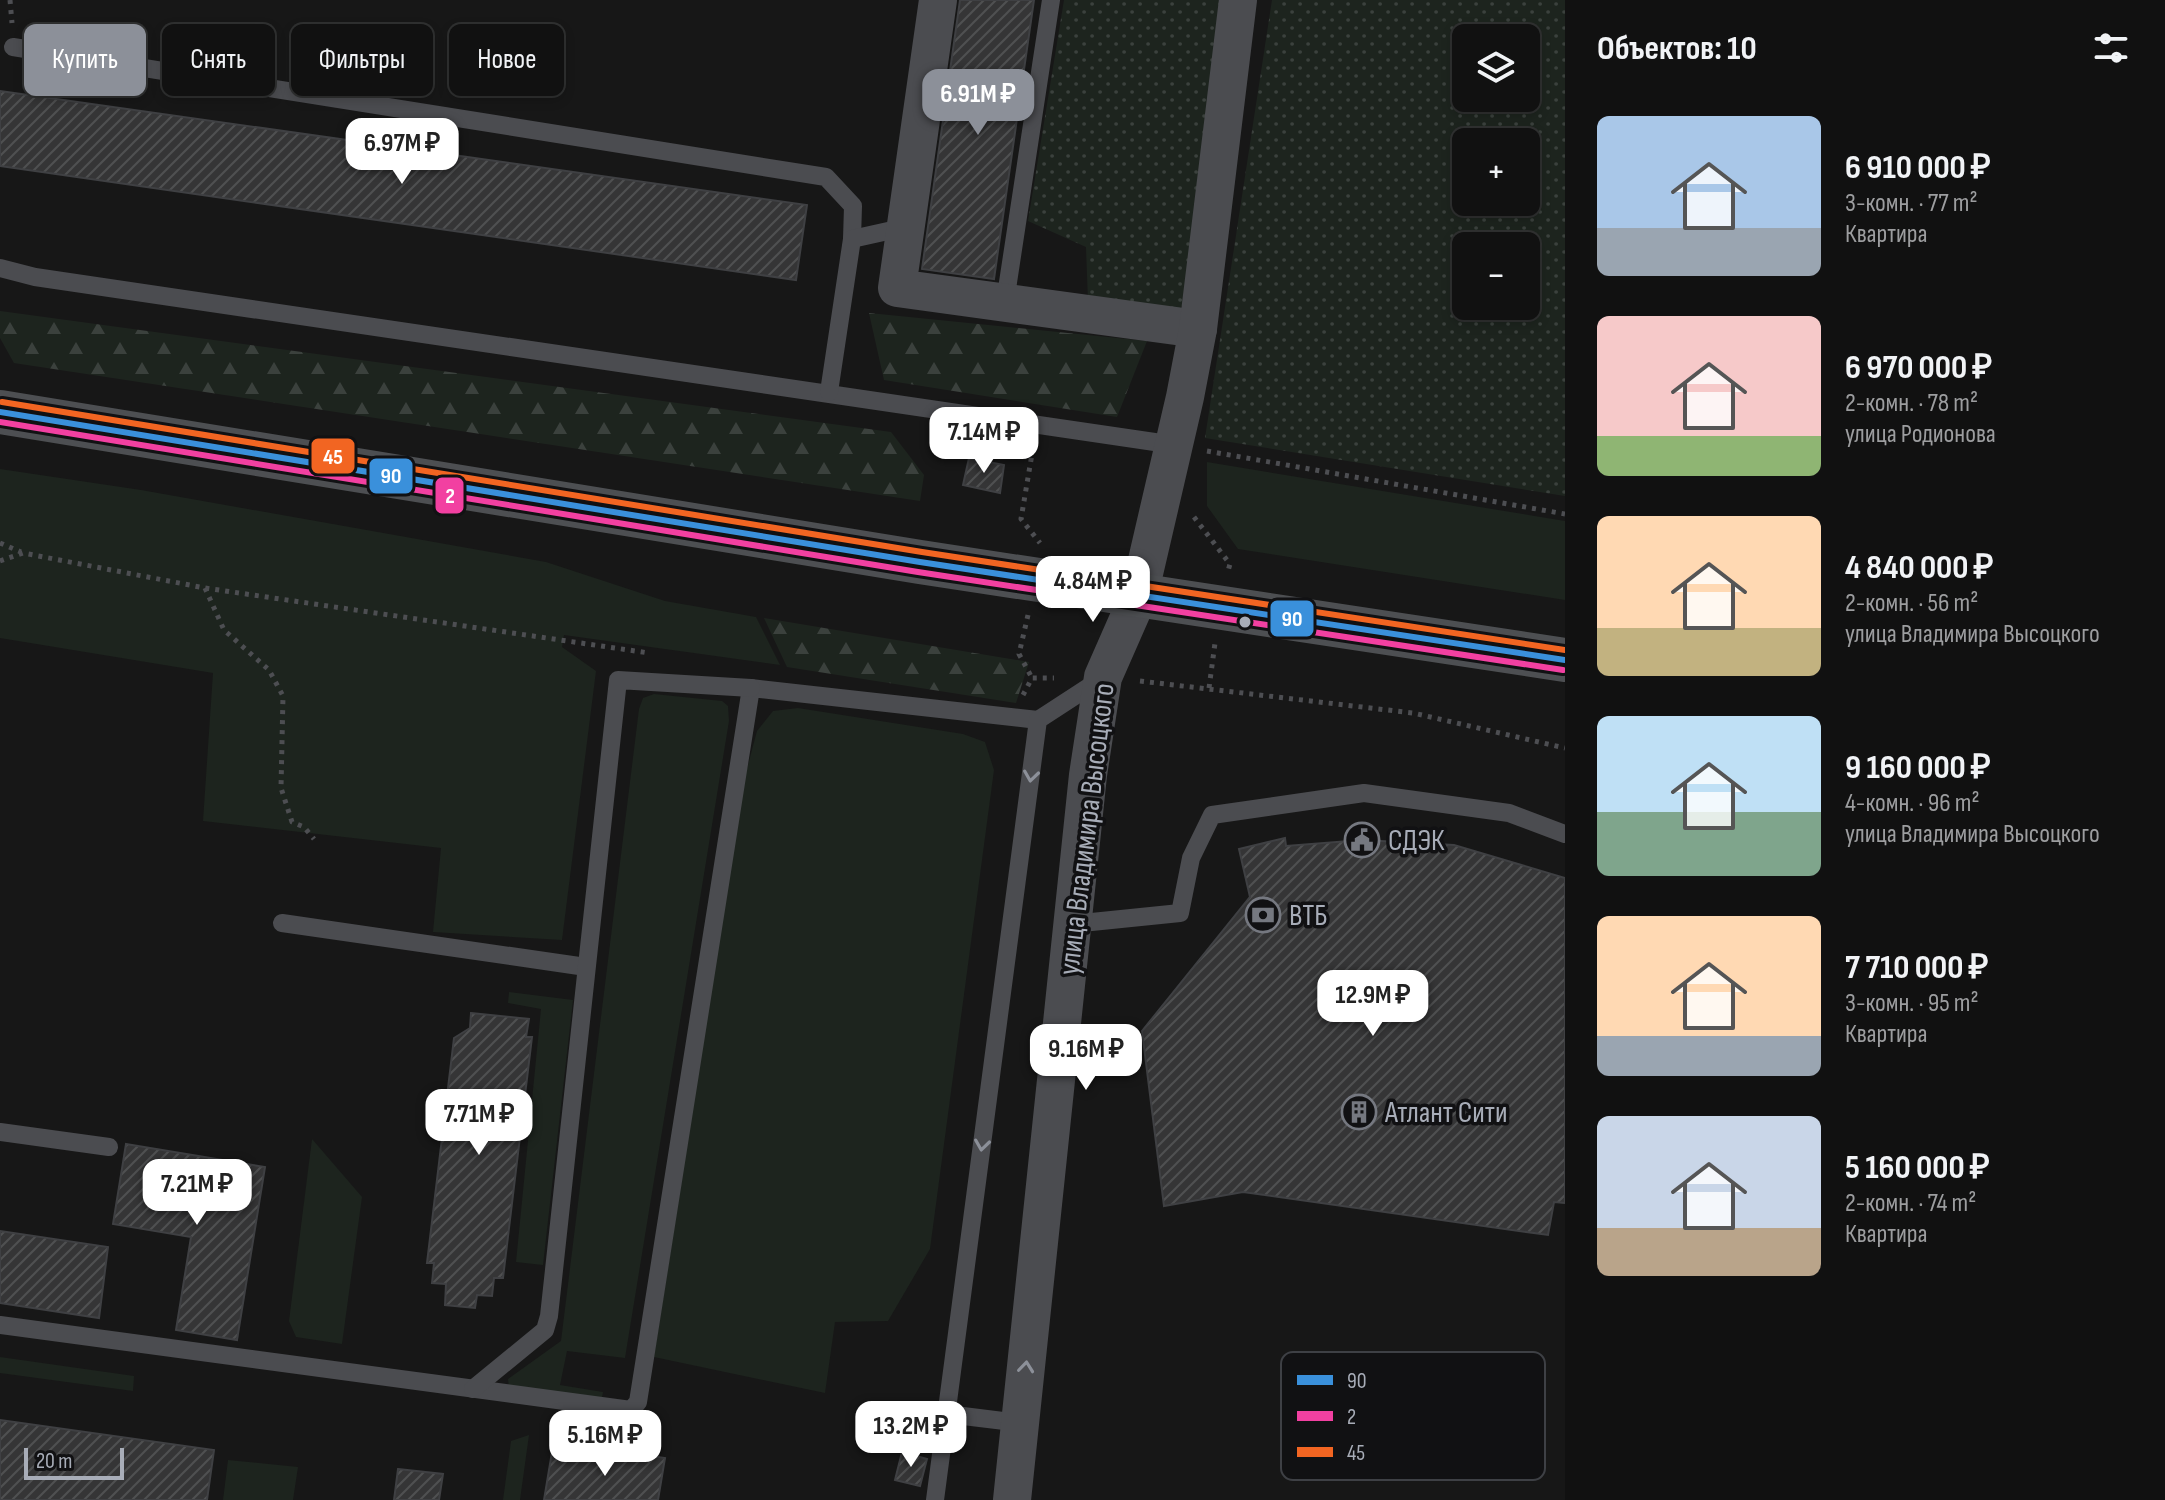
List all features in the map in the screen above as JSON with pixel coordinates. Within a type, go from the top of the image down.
[{"type":"main road","points":[[0,412],[1139,595],[1565,660]]},
{"type":"street","points":[[938,0],[897,288],[1198,329]]},
{"type":"street","name":"улица Владимира Высоцкого","points":[[1012,1500],[1072,924],[1103,677],[1139,595],[1175,445],[1198,329],[1238,0]]},
{"type":"lane","points":[[1005,302],[1051,0]]},
{"type":"lane","points":[[13,47],[826,177],[853,206],[852,239],[829,392]]},
{"type":"lane","points":[[852,239],[906,227]]},
{"type":"lane","points":[[0,268],[51,280],[1175,445]]},
{"type":"lane","points":[[473,1389],[545,1330],[549,1316],[618,680],[751,688],[1038,720],[1103,677]]},
{"type":"lane","points":[[0,1325],[631,1410],[638,1402],[751,688]]},
{"type":"lane","points":[[935,1500],[1038,720]]},
{"type":"lane","points":[[1072,924],[1180,913],[1191,858],[1212,815],[1364,793],[1509,813],[1565,834]]},
{"type":"lane","points":[[282,923],[586,967]]},
{"type":"lane","points":[[0,1132],[109,1147]]},
{"type":"lane","points":[[947,1414],[1020,1423]]},
{"type":"path","points":[[1175,445],[1565,514]]},
{"type":"path","points":[[0,543],[23,553],[205,588],[654,654]]},
{"type":"path","points":[[0,561],[23,553]]},
{"type":"path","points":[[205,588],[224,630],[269,670],[283,696],[281,788],[292,822],[304,827],[314,839]]},
{"type":"path","points":[[1021,698],[1032,678],[1103,677],[1413,713],[1565,748]]},
{"type":"green space","points":[[1064,0],[1221,0],[1196,282],[1178,312],[1088,300],[1086,247],[1028,221]]},
{"type":"green space","points":[[1272,0],[1565,0],[1565,496],[1205,438]]},
{"type":"green space","points":[[0,311],[891,432],[924,475],[920,501],[14,363],[0,338]]},
{"type":"green space","points":[[869,313],[1147,341],[1117,417],[884,380]]},
{"type":"green space","points":[[1207,462],[1565,521],[1565,600],[1238,549],[1207,506]]},
{"type":"green space","points":[[0,469],[141,490],[546,562],[665,601],[756,617],[780,665],[564,635],[562,647],[596,671],[562,940],[433,932],[441,848],[203,821],[213,673],[0,638]]},
{"type":"green space","points":[[764,618],[1029,662],[1016,703],[787,667]]},
{"type":"green space","points":[[654,694],[722,701],[728,706],[729,721],[625,1358],[567,1351],[560,1385],[603,1392],[601,1403],[509,1388],[508,1379],[561,1341],[639,709],[643,698]]},
{"type":"green space","points":[[798,708],[963,734],[985,742],[994,770],[930,1249],[888,1321],[835,1322],[825,1393],[654,1357],[744,780],[757,731],[773,711]]},
{"type":"green space","points":[[509,992],[573,1000],[543,1265],[516,1262],[541,1009],[508,1003]]},
{"type":"green space","points":[[312,1139],[362,1197],[342,1344],[296,1337],[289,1321]]},
{"type":"green space","points":[[0,1357],[134,1376],[133,1391],[0,1373]]},
{"type":"green space","points":[[529,1435],[520,1500],[503,1500],[511,1441]]},
{"type":"green space","points":[[228,1460],[298,1467],[293,1500],[223,1500]]},
{"type":"building","points":[[960,0],[1034,0],[994,279],[922,269]]},
{"type":"building","points":[[0,91],[807,205],[796,280],[0,166]]},
{"type":"building","points":[[969,458],[1004,465],[1000,493],[963,485]]},
{"type":"building","name":"Атлант Сити","points":[[1285,838],[1286,846],[1362,840],[1454,845],[1565,878],[1565,1203],[1554,1202],[1548,1235],[1243,1192],[1164,1206],[1142,1031],[1250,897],[1239,849]]},
{"type":"building","points":[[471,1013],[529,1019],[526,1037],[532,1037],[503,1278],[494,1278],[492,1296],[477,1295],[475,1308],[445,1305],[446,1284],[432,1283],[434,1263],[427,1263],[454,1038],[470,1028]]},
{"type":"building","points":[[126,1144],[265,1167],[237,1340],[176,1330],[191,1237],[113,1224]]},
{"type":"building","points":[[0,1231],[108,1247],[99,1318],[0,1303]]},
{"type":"building","points":[[0,1420],[214,1450],[207,1500],[0,1500]]},
{"type":"building","points":[[613,1450],[665,1458],[658,1500],[544,1500],[552,1452],[612,1462]]},
{"type":"building","points":[[902,1452],[927,1459],[920,1486],[895,1480]]},
{"type":"building","points":[[398,1469],[443,1474],[439,1500],[394,1500]]},
{"type":"transit line","name":"45","points":[[2,402],[922,552],[1565,650]]},
{"type":"transit line","name":"90","points":[[0,412],[920,562],[1565,660]]},
{"type":"transit line","name":"2","points":[[0,422],[918,572],[1563,670]]},
{"type":"place","name":"СДЭК","points":[[1362,840]]},
{"type":"place","name":"ВТБ","points":[[1263,915]]},
{"type":"place","name":"Атлант Сити","points":[[1359,1112]]}]
